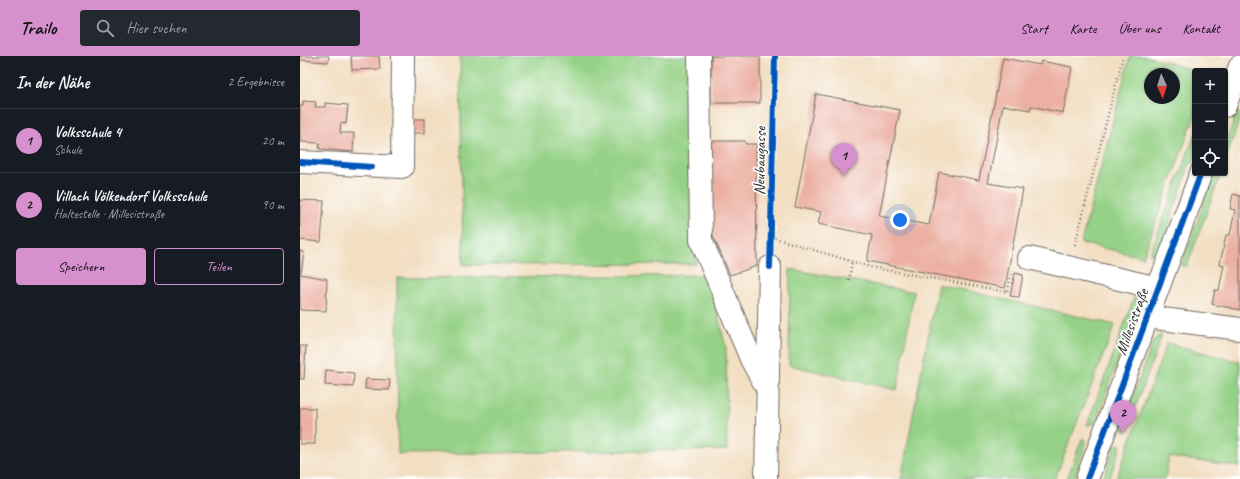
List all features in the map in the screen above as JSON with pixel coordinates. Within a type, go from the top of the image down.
[{"type":"street","points":[[300,162],[372,167],[402,167],[403,56]]},
{"type":"street","points":[[699,56],[701,240],[752,361],[767,388]]},
{"type":"street","points":[[1226,104],[1240,66]]},
{"type":"street","name":"Millesistraße","points":[[1087,479],[1200,176]]},
{"type":"street","points":[[1030,258],[1158,288]]},
{"type":"street","points":[[766,479],[770,267]]},
{"type":"street","points":[[1147,317],[1240,329]]},
{"type":"path","points":[[1069,268],[1123,56]]},
{"type":"path","points":[[770,267],[771,229]]},
{"type":"path","points":[[771,237],[870,267],[1007,292],[1013,264],[1021,265],[1030,258]]},
{"type":"path","points":[[849,280],[852,261]]},
{"type":"green space","points":[[460,56],[693,56],[696,264],[463,265]]},
{"type":"green space","points":[[1130,56],[1147,56],[1192,70],[1192,123],[1143,257],[1081,243]]},
{"type":"green space","points":[[1237,111],[1240,114],[1240,118],[1228,153],[1228,137]]},
{"type":"green space","points":[[1192,142],[1192,163],[1189,167],[1158,256],[1150,254]]},
{"type":"green space","points":[[1214,176],[1220,176],[1187,266],[1181,266]]},
{"type":"green space","points":[[790,269],[914,292],[897,390],[789,365]]},
{"type":"green space","points":[[708,275],[726,348],[727,450],[398,454],[397,278]]},
{"type":"green space","points":[[938,284],[1115,325],[1055,479],[901,479]]},
{"type":"green space","points":[[1135,295],[1137,309],[1097,418],[1094,424],[1087,425]]},
{"type":"green space","points":[[1161,334],[1161,338],[1126,432],[1123,430],[1122,425],[1154,340]]},
{"type":"green space","points":[[1167,343],[1240,362],[1240,467],[1169,457],[1165,479],[1116,479]]},
{"type":"green space","points":[[1082,439],[1085,439],[1086,443],[1074,479],[1067,479]]},
{"type":"green space","points":[[1120,444],[1120,450],[1109,479],[1103,479],[1115,445]]},
{"type":"building","points":[[300,56],[329,56],[328,62],[300,60]]},
{"type":"building","points":[[351,56],[379,56],[380,69],[352,70]]},
{"type":"building","points":[[711,56],[760,56],[760,103],[711,103]]},
{"type":"building","points":[[1003,58],[1040,65],[1041,61],[1072,67],[1063,113],[1031,106],[1030,110],[1003,105],[988,183],[1023,189],[1005,288],[867,261],[872,235],[818,224],[821,212],[795,207],[816,94],[900,110],[879,216],[929,225],[939,172],[979,180]]},
{"type":"building","points":[[303,101],[316,102],[315,107],[325,107],[325,103],[348,105],[346,124],[341,123],[340,133],[354,133],[353,152],[319,149],[320,143],[300,142],[300,106],[303,106]]},
{"type":"building","points":[[409,119],[425,119],[425,133],[409,133]]},
{"type":"building","points":[[708,141],[745,141],[745,144],[756,144],[757,266],[730,275],[709,226]]},
{"type":"building","points":[[1233,194],[1240,196],[1240,310],[1212,304],[1215,290],[1219,290],[1224,265],[1220,264],[1226,235],[1230,235],[1235,210],[1230,209]]},
{"type":"building","points":[[300,200],[324,201],[321,242],[300,240]]},
{"type":"building","points":[[300,251],[304,252],[301,273],[300,273]]},
{"type":"building","points":[[1015,273],[1023,275],[1019,297],[1010,296]]},
{"type":"building","points":[[300,274],[327,279],[326,311],[300,310]]},
{"type":"building","points":[[300,346],[306,346],[304,379],[300,379]]},
{"type":"building","points":[[326,370],[354,373],[353,387],[325,385]]},
{"type":"building","points":[[366,379],[390,380],[389,390],[365,389]]},
{"type":"building","points":[[300,408],[315,408],[315,444],[300,444]]},
{"type":"cycle path","name":"Neubaugasse","points":[[770,267],[775,56]]},
{"type":"cycle path","points":[[300,162],[372,167]]},
{"type":"cycle path","points":[[1087,479],[1200,176]]},
{"type":"place","name":"Volksschule 4","points":[[844,176]]},
{"type":"place","name":"Villach Völkendorf Volksschule","points":[[1123,433]]}]
